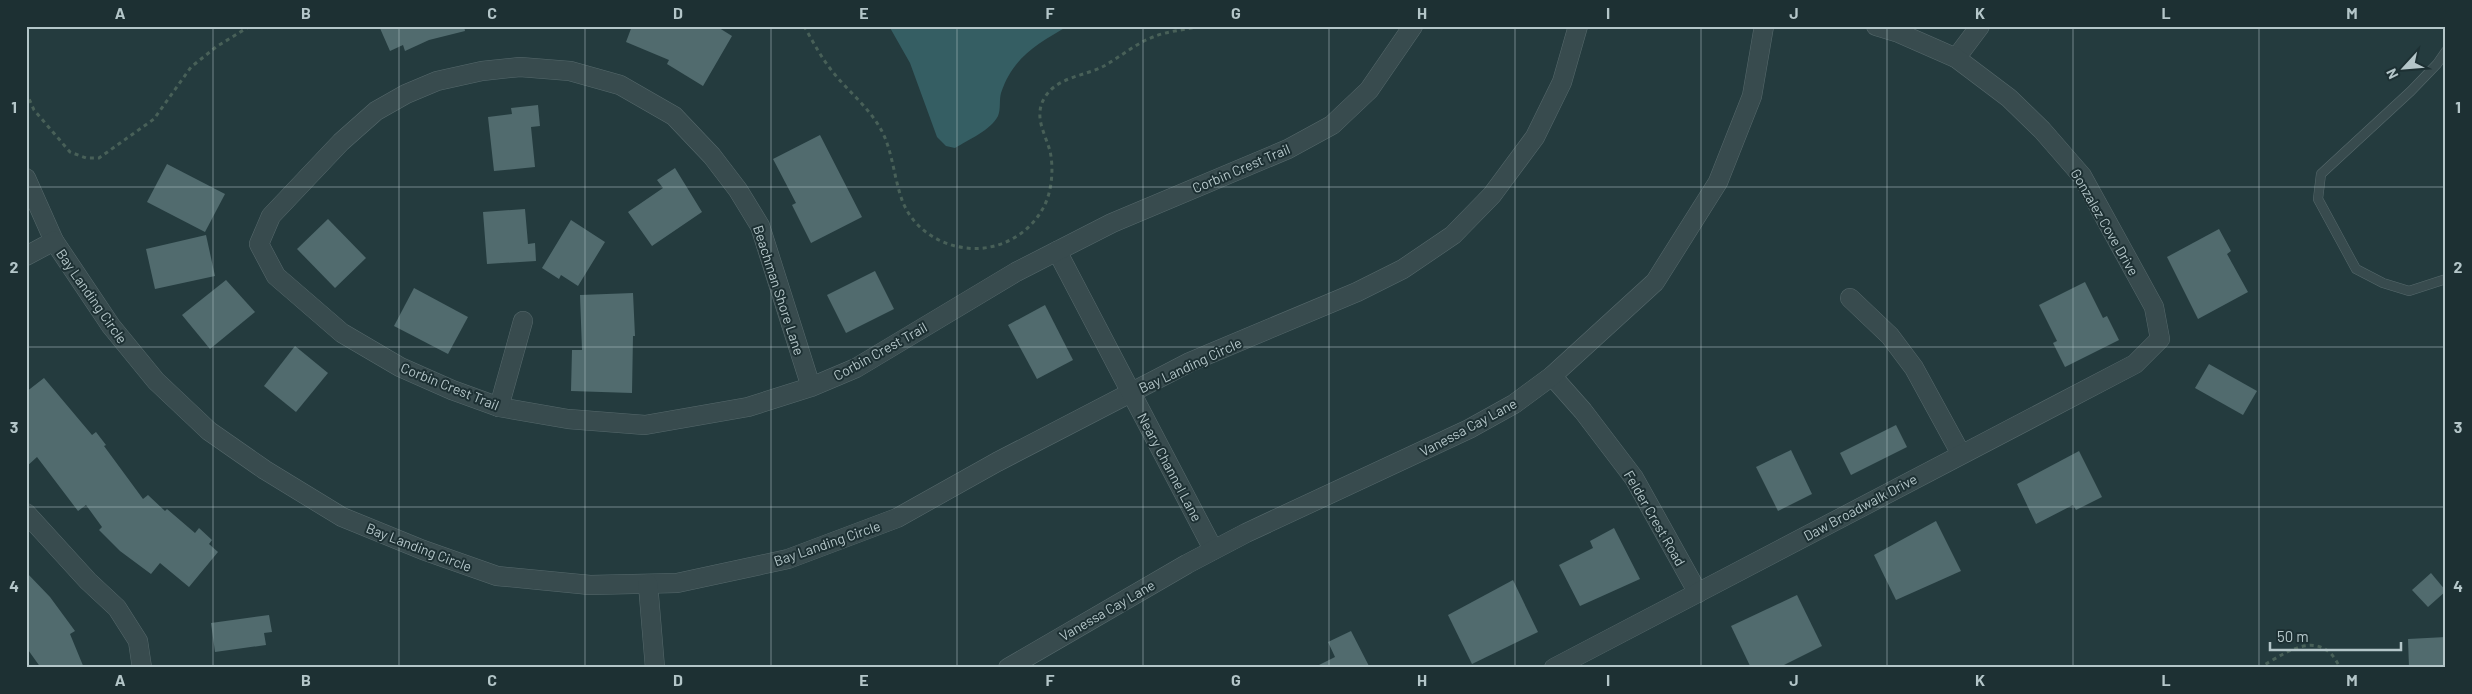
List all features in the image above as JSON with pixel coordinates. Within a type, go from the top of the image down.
[{"type":"street","name":"Corbin Crest Trail","points":[[259,244],[276,276],[342,333],[400,367],[452,390],[499,407],[568,419],[645,425],[748,407],[811,387],[856,368],[1016,272],[1057,251],[1112,223],[1288,149],[1332,125],[1369,90],[1413,26]]},
{"type":"street","name":"Bay Landing Circle","points":[[26,178],[54,241],[111,326],[162,387],[209,431],[265,470],[342,517],[423,550],[497,576],[590,585],[677,583],[788,559],[897,518],[997,462],[1190,362],[1357,292],[1403,269],[1453,235],[1492,196],[1535,138],[1562,82],[1578,26]]},
{"type":"street","name":"Vanessa Cay Lane","points":[[1008,668],[1213,549],[1469,428],[1514,404],[1552,376],[1655,282],[1718,182],[1752,96],[1764,26]]},
{"type":"street","name":"Gonzalez Cove Drive","points":[[1876,26],[1899,33],[1956,58],[2009,98],[2042,130],[2082,176],[2154,307],[2160,339]]},
{"type":"street","points":[[1956,58],[1980,26]]},
{"type":"street","name":"Beachman Shore Lane","points":[[259,244],[272,216],[341,142],[376,111],[406,94],[437,81],[482,70],[520,67],[570,71],[620,85],[674,116],[722,170],[760,226],[811,387]]},
{"type":"street","points":[[26,256],[54,241]]},
{"type":"street","name":"Neary Channel Lane","points":[[1057,251],[1213,549]]},
{"type":"street","points":[[1850,298],[1890,336],[1914,368],[1961,454]]},
{"type":"street","points":[[499,407],[523,321]]},
{"type":"street","name":"Daw Broadwalk Drive","points":[[1554,668],[2135,364],[2160,339]]},
{"type":"street","name":"Felder Crest Road","points":[[1552,376],[1583,411],[1634,478],[1698,592]]},
{"type":"street","points":[[26,513],[88,581],[117,608],[138,641],[142,668]]},
{"type":"street","points":[[648,584],[655,668]]},
{"type":"lane","points":[[2446,51],[2437,64],[2411,91],[2321,174],[2318,199],[2356,269],[2383,283],[2409,290],[2446,279]]},
{"type":"path","points":[[26,92],[34,110],[70,152],[86,158],[99,158],[154,119],[191,67],[216,47],[250,26]]},
{"type":"path","points":[[804,26],[822,59],[879,126],[888,143],[901,198],[909,214],[919,227],[935,239],[968,249],[998,246],[1010,241],[1022,233],[1042,210],[1048,196],[1052,172],[1050,152],[1041,127],[1040,107],[1052,89],[1063,82],[1104,66],[1154,36],[1201,26]]},
{"type":"path","points":[[2259,668],[2302,645],[2317,646],[2329,651],[2341,668]]},
{"type":"water","points":[[889,26],[1068,26],[1036,46],[1019,61],[1012,70],[1001,93],[999,113],[995,121],[979,134],[955,148],[946,146],[937,137],[910,63]]},
{"type":"building","points":[[379,26],[464,26],[465,31],[429,40],[405,51],[403,45],[390,51]]},
{"type":"building","points":[[632,26],[716,26],[732,36],[703,86],[667,64],[669,60],[626,42]]},
{"type":"building","points":[[538,105],[540,126],[531,127],[535,167],[494,171],[488,117],[512,114],[511,108]]},
{"type":"building","points":[[820,135],[862,217],[811,243],[792,205],[796,203],[773,159]]},
{"type":"building","points":[[167,164],[225,194],[205,232],[147,202]]},
{"type":"building","points":[[675,168],[702,212],[652,246],[628,212],[663,188],[657,180]]},
{"type":"building","points":[[525,209],[528,244],[535,243],[536,261],[487,264],[483,212]]},
{"type":"building","points":[[328,219],[366,258],[335,288],[297,249]]},
{"type":"building","points":[[571,220],[605,242],[578,286],[561,275],[559,279],[542,268]]},
{"type":"building","points":[[2219,229],[2231,251],[2227,254],[2248,292],[2198,319],[2167,257]]},
{"type":"building","points":[[206,235],[215,276],[155,289],[146,249]]},
{"type":"building","points":[[875,271],[894,309],[846,333],[827,295]]},
{"type":"building","points":[[226,280],[255,312],[210,349],[182,315]]},
{"type":"building","points":[[2085,282],[2103,318],[2107,316],[2119,340],[2065,367],[2053,343],[2057,341],[2039,305]]},
{"type":"building","points":[[414,288],[468,317],[448,354],[394,326]]},
{"type":"building","points":[[633,293],[635,336],[633,336],[632,393],[571,391],[572,350],[582,350],[580,295]]},
{"type":"building","points":[[1045,305],[1073,360],[1037,379],[1008,325]]},
{"type":"building","points":[[295,346],[328,373],[296,412],[264,386]]},
{"type":"building","points":[[2209,364],[2257,391],[2243,415],[2195,388]]},
{"type":"building","points":[[44,378],[92,435],[96,432],[143,499],[148,495],[165,511],[167,509],[195,533],[199,528],[212,540],[209,544],[218,552],[189,587],[160,563],[151,574],[120,551],[99,530],[102,527],[86,505],[78,511],[37,457],[26,467],[26,392]]},
{"type":"building","points":[[1896,425],[1907,447],[1851,475],[1840,453]]},
{"type":"building","points":[[1791,450],[1812,494],[1778,511],[1756,467]]},
{"type":"building","points":[[2079,451],[2102,497],[2076,510],[2073,505],[2036,524],[2017,484]]},
{"type":"building","points":[[1936,521],[1961,571],[1896,600],[1874,555]]},
{"type":"building","points":[[1614,528],[1640,579],[1580,606],[1559,565],[1593,548],[1590,541]]},
{"type":"building","points":[[26,572],[50,597],[75,631],[70,634],[84,668],[41,668],[26,647]]},
{"type":"building","points":[[2431,573],[2446,591],[2428,607],[2412,590]]},
{"type":"building","points":[[1513,580],[1538,632],[1472,664],[1448,615]]},
{"type":"building","points":[[1797,595],[1822,646],[1778,668],[1751,668],[1731,626]]},
{"type":"building","points":[[269,615],[272,632],[264,633],[266,645],[215,652],[211,623]]},
{"type":"building","points":[[1351,631],[1370,668],[1313,668],[1335,657],[1328,642]]},
{"type":"building","points":[[2446,637],[2446,668],[2409,668],[2408,639]]}]
